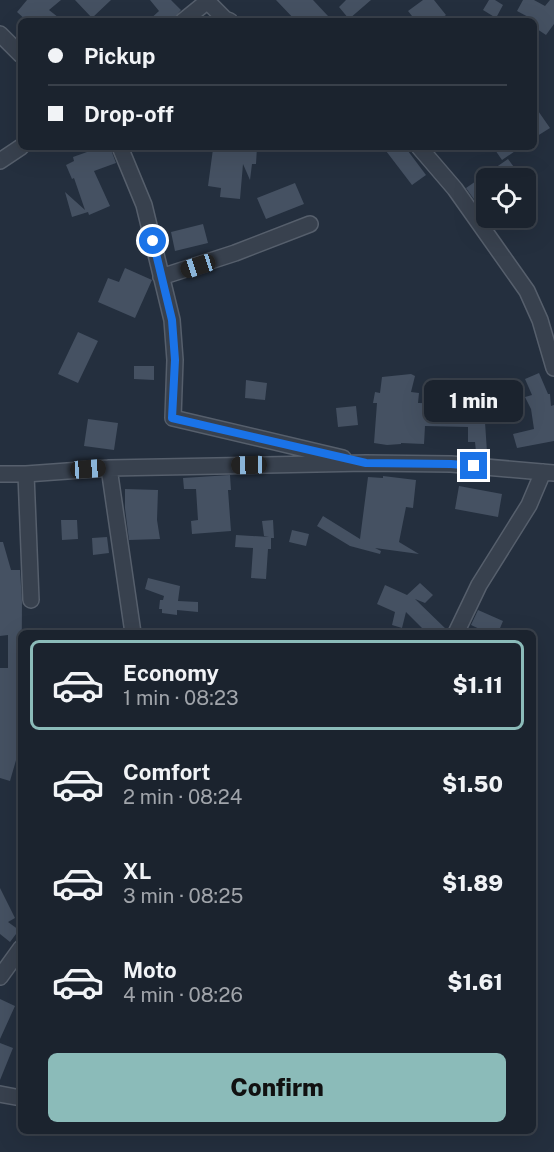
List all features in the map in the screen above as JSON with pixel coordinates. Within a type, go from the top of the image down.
[{"type":"street","points":[[186,18],[207,0],[227,18]]},
{"type":"street","points":[[0,34],[18,52]]},
{"type":"street","points":[[0,161],[18,149]]},
{"type":"street","points":[[121,150],[144,205],[172,320],[175,360],[172,418],[366,463]]},
{"type":"street","points":[[422,150],[455,189],[527,291],[540,320],[554,368]]},
{"type":"street","points":[[161,278],[235,254],[310,224]]},
{"type":"street","points":[[0,474],[109,468],[366,463],[451,464],[548,472],[530,505],[479,585],[457,630]]},
{"type":"street","points":[[109,468],[133,630]]},
{"type":"street","points":[[26,474],[31,600]]},
{"type":"street","points":[[0,976],[18,952]]},
{"type":"street","points":[[0,1094],[18,1097]]},
{"type":"building","points":[[27,0],[61,0],[49,10],[59,18],[24,18],[17,12]]},
{"type":"building","points":[[75,0],[111,0],[92,18]]},
{"type":"building","points":[[150,0],[171,0],[181,10],[174,18],[151,18],[159,11]]},
{"type":"building","points":[[276,0],[313,0],[328,16],[326,18],[293,18]]},
{"type":"building","points":[[346,0],[371,0],[350,18],[339,7]]},
{"type":"building","points":[[423,0],[434,0],[446,15],[442,18],[414,18],[408,11]]},
{"type":"building","points":[[489,0],[495,0],[503,5],[496,18],[483,10]]},
{"type":"building","points":[[523,0],[534,0],[545,6],[550,0],[554,0],[554,24],[546,35],[537,29],[537,18],[530,18],[517,11]]},
{"type":"building","points":[[537,109],[550,128],[537,136]]},
{"type":"building","points":[[93,150],[111,150],[116,163],[94,171],[110,206],[89,215],[88,212],[72,217],[65,192],[85,210],[74,178],[72,179],[66,165],[74,161],[73,157]]},
{"type":"building","points":[[213,150],[247,152],[247,150],[257,150],[256,164],[252,164],[250,180],[243,164],[240,199],[220,197],[221,188],[208,186]]},
{"type":"building","points":[[385,150],[407,150],[426,175],[412,185]]},
{"type":"building","points":[[495,150],[517,150],[502,160]]},
{"type":"building","points":[[508,159],[515,168],[495,168]]},
{"type":"building","points":[[476,181],[476,202],[466,188]]},
{"type":"building","points":[[295,183],[304,204],[266,219],[257,198]]},
{"type":"building","points":[[203,224],[208,243],[175,251],[171,232]]},
{"type":"building","points":[[125,268],[152,280],[135,318],[98,302],[108,278],[119,282]]},
{"type":"building","points":[[78,332],[98,341],[78,383],[58,374]]},
{"type":"building","points":[[134,366],[154,366],[154,380],[134,379]]},
{"type":"building","points":[[539,373],[550,394],[551,406],[554,405],[554,441],[517,448],[513,434],[534,429],[531,409],[525,397],[532,395],[525,379]]},
{"type":"building","points":[[411,374],[415,376],[411,392],[419,393],[418,403],[469,404],[469,392],[483,392],[487,452],[476,452],[475,442],[468,442],[468,427],[425,426],[424,444],[374,443],[377,403],[373,403],[375,392],[380,393],[382,377]]},
{"type":"building","points":[[246,380],[267,383],[265,400],[245,398]]},
{"type":"building","points":[[356,406],[358,425],[338,427],[336,408]]},
{"type":"building","points":[[88,419],[118,423],[114,450],[84,446]]},
{"type":"building","points":[[230,475],[231,490],[228,490],[231,531],[192,534],[191,521],[198,520],[196,489],[184,489],[183,478]]},
{"type":"building","points":[[383,476],[416,480],[413,508],[406,507],[399,542],[419,554],[375,548],[381,551],[380,554],[350,546],[317,526],[323,516],[360,539],[368,477],[383,478]]},
{"type":"building","points":[[459,486],[502,494],[498,517],[455,509]]},
{"type":"building","points":[[125,489],[158,490],[157,520],[160,539],[129,540]]},
{"type":"building","points":[[61,520],[77,520],[78,539],[62,540]]},
{"type":"building","points":[[273,520],[274,538],[271,538],[271,549],[268,549],[266,579],[251,578],[253,548],[235,547],[236,535],[269,537],[264,536],[262,521]]},
{"type":"building","points":[[292,530],[309,534],[306,546],[289,542]]},
{"type":"building","points":[[107,537],[109,553],[93,555],[92,538]]},
{"type":"building","points":[[0,542],[3,542],[11,570],[20,570],[22,602],[22,630],[18,630],[18,753],[10,781],[0,778],[0,668],[8,668],[8,635],[0,636]]},
{"type":"building","points":[[148,578],[180,586],[178,601],[198,602],[198,612],[177,610],[177,615],[162,613],[162,609],[159,609],[160,600],[163,600],[164,596],[145,589]]},
{"type":"building","points":[[420,583],[433,595],[425,603],[415,599],[447,630],[424,630],[406,612],[402,628],[392,625],[395,612],[377,604],[385,585],[407,595]]},
{"type":"building","points":[[478,610],[503,621],[499,630],[482,630],[471,625]]},
{"type":"building","points":[[0,888],[15,918],[8,922],[18,931],[10,942],[0,934]]},
{"type":"building","points":[[0,999],[15,1006],[0,1039]]},
{"type":"building","points":[[0,1043],[13,1048],[0,1080]]},
{"type":"route","points":[[153,241],[172,320],[175,360],[172,418],[366,463],[474,466]]}]
